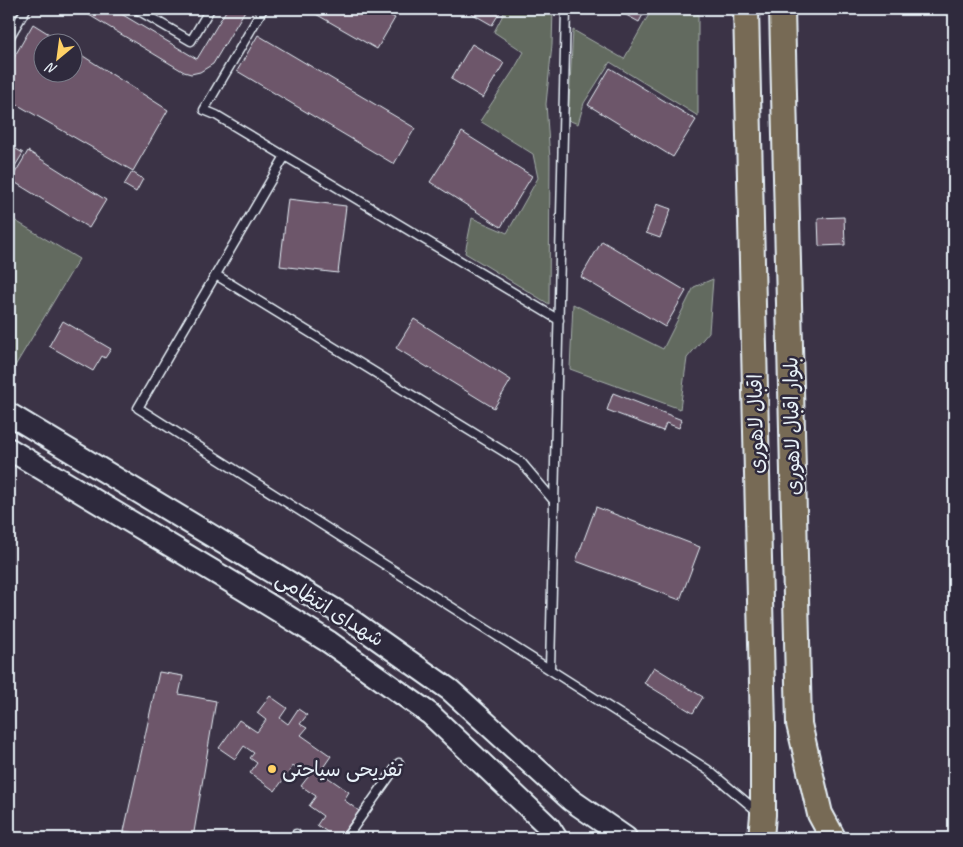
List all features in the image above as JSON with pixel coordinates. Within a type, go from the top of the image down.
[{"type":"main road","name":"اقبال لاهوری","points":[[746,9],[763,727],[762,827]]},
{"type":"main road","name":"بلوار اقبال لاهوری","points":[[782,9],[799,724],[820,814],[833,838]]},
{"type":"main road","name":"شهدای انتظامی","points":[[9,414],[345,616],[450,690],[571,800],[626,838]]},
{"type":"main road","name":"شهدای انتظامی","points":[[9,449],[329,642],[430,714],[549,827],[556,838]]},
{"type":"main road","points":[[243,589],[259,564]]},
{"type":"lane","points":[[9,38],[26,9]]},
{"type":"lane","points":[[136,9],[191,41],[210,9]]},
{"type":"lane","points":[[264,9],[204,110],[216,115],[286,156],[558,320]]},
{"type":"lane","points":[[550,669],[566,9]]},
{"type":"lane","points":[[286,156],[138,408],[708,770],[762,827]]},
{"type":"lane","points":[[216,275],[521,462],[554,501]]},
{"type":"lane","points":[[346,838],[399,763]]},
{"type":"shaded area","points":[[506,9],[553,9],[552,45],[546,104],[550,158],[549,304],[465,253],[472,218],[507,233],[538,178],[533,154],[480,121],[524,52],[494,32]]},
{"type":"shaded area","points":[[652,9],[698,9],[698,116],[610,62],[584,103],[578,124],[568,120],[573,30],[624,59]]},
{"type":"shaded area","points":[[9,217],[79,259],[9,376]]},
{"type":"shaded area","points":[[713,279],[709,332],[687,358],[680,409],[570,369],[573,304],[663,349],[694,287]]},
{"type":"building","points":[[79,9],[113,9],[197,59],[227,9],[246,9],[213,64],[200,72],[191,74],[184,72]]},
{"type":"building","points":[[307,9],[378,9],[395,18],[377,49]]},
{"type":"building","points":[[464,9],[502,9],[492,25]]},
{"type":"building","points":[[615,9],[646,9],[639,22]]},
{"type":"building","points":[[33,24],[46,32],[32,32],[32,82],[82,82],[82,55],[168,110],[133,171],[9,100],[9,66]]},
{"type":"building","points":[[258,35],[415,128],[394,164],[237,71]]},
{"type":"building","points":[[472,44],[504,63],[483,98],[451,79]]},
{"type":"building","points":[[610,68],[696,120],[673,157],[588,105]]},
{"type":"building","points":[[462,132],[532,176],[501,227],[430,182]]},
{"type":"building","points":[[9,145],[23,153],[9,176]]},
{"type":"building","points":[[28,151],[106,200],[89,228],[11,180]]},
{"type":"building","points":[[132,172],[143,179],[136,192],[124,185]]},
{"type":"building","points":[[288,199],[346,206],[338,273],[280,266]]},
{"type":"building","points":[[657,204],[671,209],[660,238],[646,233]]},
{"type":"building","points":[[844,217],[845,245],[819,246],[818,218]]},
{"type":"building","points":[[602,241],[686,291],[665,327],[581,277]]},
{"type":"building","points":[[414,319],[511,380],[494,408],[396,348]]},
{"type":"building","points":[[63,321],[111,349],[105,358],[102,356],[93,371],[49,346]]},
{"type":"building","points":[[613,393],[682,420],[679,428],[666,423],[663,431],[607,410]]},
{"type":"building","points":[[596,507],[700,547],[680,600],[576,561]]},
{"type":"building","points":[[654,667],[703,697],[693,713],[644,683]]},
{"type":"building","points":[[159,672],[183,676],[179,694],[216,701],[193,838],[161,838],[124,831]]},
{"type":"building","name":"تفریحی سیاحتی","points":[[270,696],[287,708],[280,718],[288,724],[298,709],[307,715],[300,724],[307,728],[301,735],[331,756],[320,772],[349,792],[344,800],[359,811],[339,838],[336,838],[317,825],[323,816],[309,806],[316,796],[301,786],[308,777],[293,766],[275,791],[250,773],[257,763],[250,758],[254,753],[244,746],[235,759],[219,748],[239,720],[257,732],[266,720],[257,713]]},
{"type":"place","name":"تفریحی سیاحتی","points":[[272,769]]}]
